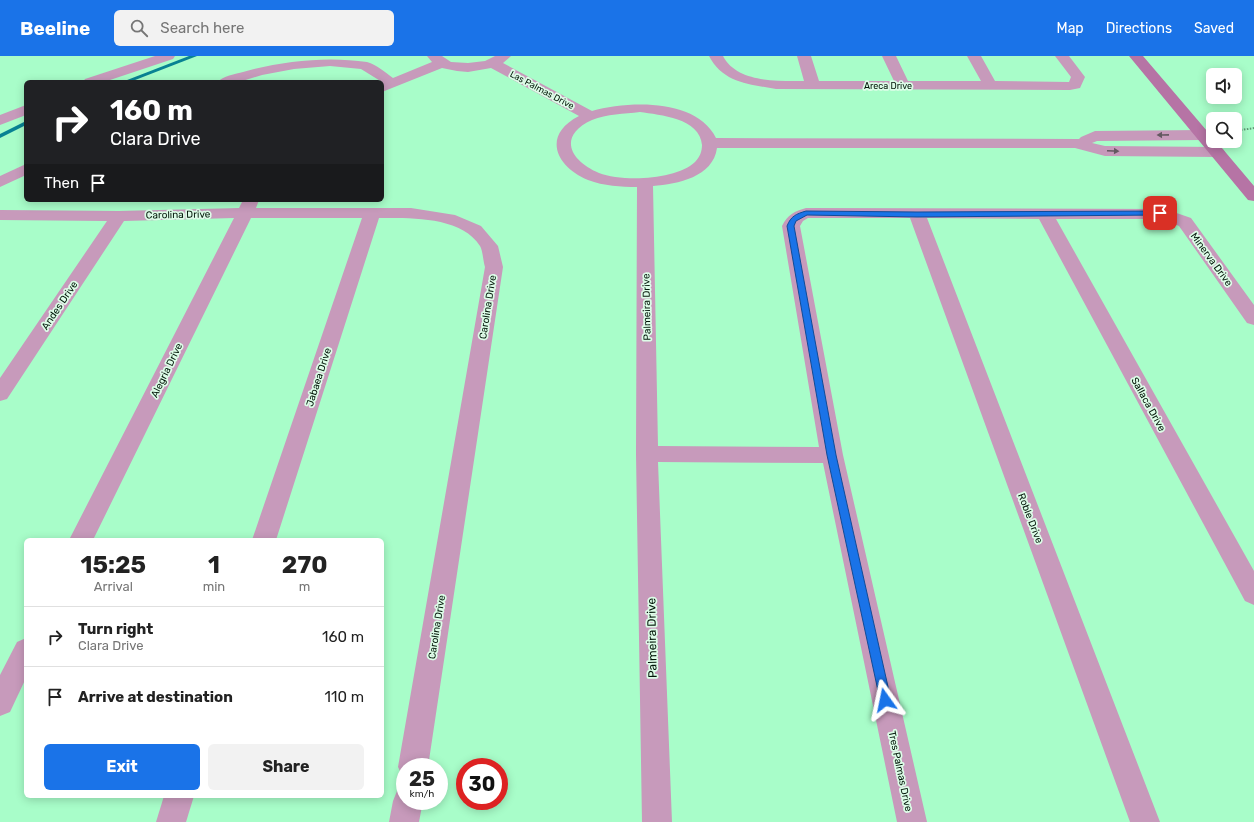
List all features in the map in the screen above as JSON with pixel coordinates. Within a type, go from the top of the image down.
[{"type":"main road","points":[[1136,56],[1254,196]]},
{"type":"street","points":[[134,68],[142,56]]},
{"type":"street","points":[[96,80],[168,56]]},
{"type":"street","name":"Areca Drive","points":[[716,56],[718,62],[730,73],[750,80],[776,85],[1075,85],[1078,77],[1062,56]]},
{"type":"street","points":[[804,56],[814,86]]},
{"type":"street","points":[[890,56],[903,86]]},
{"type":"street","points":[[974,56],[991,86]]},
{"type":"street","points":[[231,80],[275,65],[306,58],[333,58],[365,66],[381,80]]},
{"type":"street","points":[[387,85],[438,60],[461,67],[472,67],[498,60]]},
{"type":"street","name":"Las Palmas Drive","points":[[498,60],[591,116]]},
{"type":"street","points":[[640,108],[666,111],[688,119],[704,130],[711,143],[710,154],[706,160],[687,174],[667,180],[645,183],[622,182],[602,178],[585,172],[572,163],[564,153],[563,142],[567,132],[577,123],[591,116],[614,110],[640,108]]},
{"type":"street","points":[[0,121],[24,110]]},
{"type":"street","points":[[1075,143],[1095,136],[1202,135]]},
{"type":"street","points":[[711,143],[1075,143],[1105,151],[1217,152]]},
{"type":"street","points":[[0,182],[24,170]]},
{"type":"street","name":"Palmeira Drive","points":[[645,183],[648,454],[657,822]]},
{"type":"street","name":"Carolina Drive","points":[[0,215],[118,216],[248,206],[372,214],[411,213],[455,220],[475,230],[489,246],[494,267],[414,758]]},
{"type":"street","name":"Alegria Drive","points":[[82,538],[248,206]]},
{"type":"street","name":"Minerva Drive","points":[[791,226],[793,220],[806,213],[1160,213],[1170,215],[1185,222],[1254,319]]},
{"type":"street","name":"Sallaca Drive","points":[[1044,213],[1254,594]]},
{"type":"street","name":"Jabaea Drive","points":[[265,538],[372,214]]},
{"type":"street","name":"Roble Drive","points":[[917,214],[1145,822]]},
{"type":"street","name":"Andes Drive","points":[[0,394],[118,216]]},
{"type":"street","name":"Tres Palmas Drive","points":[[791,226],[832,455],[912,822]]},
{"type":"street","points":[[648,454],[832,455]]},
{"type":"street","points":[[0,703],[24,654]]},
{"type":"street","points":[[171,822],[178,798]]},
{"type":"street","points":[[404,822],[406,810]]},
{"type":"path","points":[[1242,130],[1254,128]]},
{"type":"waterway","points":[[130,80],[194,56]]},
{"type":"waterway","points":[[0,136],[24,124]]},
{"type":"route","points":[[885,700],[832,455],[791,226],[793,220],[806,213],[1160,213]]}]
